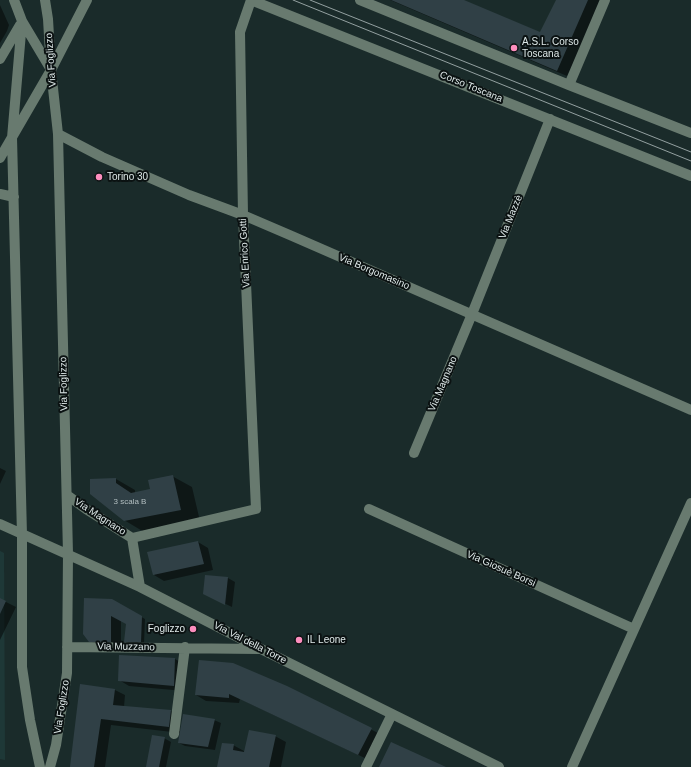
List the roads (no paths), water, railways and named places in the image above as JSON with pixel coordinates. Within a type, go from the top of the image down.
[{"type":"street","points":[[14,0],[22,21],[51,70]]},
{"type":"street","name":"Via Foglizzo","points":[[45,0],[58,134],[68,554],[67,673],[56,745],[50,767]]},
{"type":"street","points":[[0,158],[51,70],[87,0]]},
{"type":"street","name":"Corso Toscana","points":[[251,0],[691,176]]},
{"type":"street","name":"Via Enrico Gotti","points":[[251,0],[240,32],[243,215],[256,509]]},
{"type":"street","points":[[360,0],[691,133]]},
{"type":"street","points":[[569,85],[605,0]]},
{"type":"street","points":[[0,59],[22,21]]},
{"type":"street","points":[[22,21],[12,138],[22,535],[22,667],[30,720],[40,767]]},
{"type":"street","name":"Via Mazzè","points":[[472,314],[550,119]]},
{"type":"street","name":"Via Borgomasino","points":[[58,134],[102,157],[189,195],[243,215],[691,410]]},
{"type":"street","points":[[0,194],[14,197]]},
{"type":"street","name":"Via Magnano","points":[[414,454],[472,314]]},
{"type":"street","name":"Via Magnano","points":[[67,495],[132,538],[256,509]]},
{"type":"street","points":[[572,767],[691,503]]},
{"type":"street","name":"Via Giosuè Borsi","points":[[369,509],[634,629]]},
{"type":"street","name":"Via Val della Torre","points":[[0,524],[140,587],[499,767]]},
{"type":"street","name":"Via Magnano","points":[[132,538],[140,587]]},
{"type":"street","name":"Via Muzzano","points":[[67,647],[185,647],[261,649]]},
{"type":"street","points":[[174,734],[185,647]]},
{"type":"street","points":[[366,767],[392,714]]},
{"type":"tram line","points":[[293,0],[691,161]]},
{"type":"tram line","points":[[310,0],[691,152]]},
{"type":"place","name":"A.S.L. Corso Toscana","points":[[514,48]]},
{"type":"place","name":"Torino 30","points":[[99,177]]},
{"type":"place","name":"Foglizzo","points":[[193,629]]},
{"type":"place","name":"IL Leone","points":[[299,640]]}]
